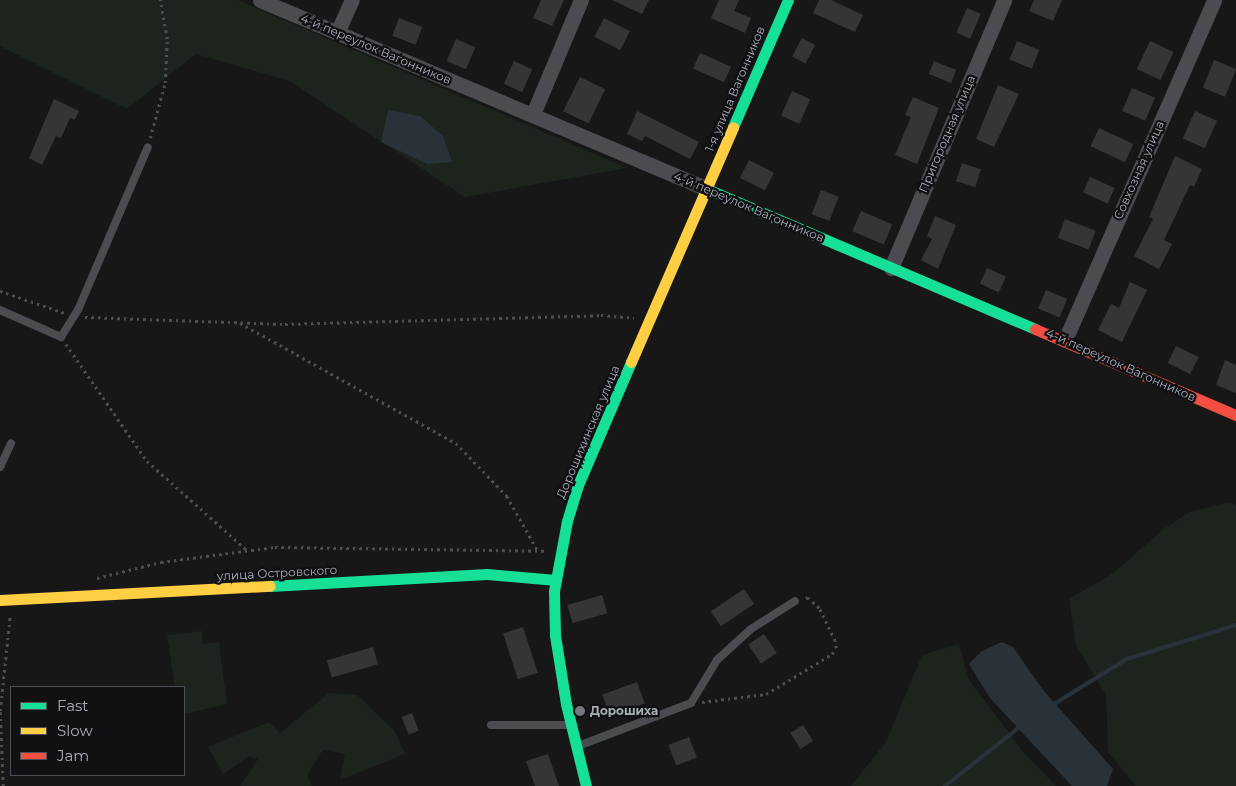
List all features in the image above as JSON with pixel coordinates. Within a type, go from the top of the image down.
[{"type":"street","name":"4-й переулок Вагонников","points":[[260,0],[1065,340],[1236,415]]},
{"type":"street","points":[[337,33],[352,0]]},
{"type":"street","points":[[533,114],[581,0]]},
{"type":"street","name":"1-я улица Вагонников","points":[[707,188],[788,0]]},
{"type":"street","name":"Пригородная улица","points":[[891,268],[1004,0]]},
{"type":"street","name":"Совхозная улица","points":[[1065,340],[1214,0]]},
{"type":"street","name":"Дорошихинская улица","points":[[586,786],[570,724],[556,646],[556,580],[560,551],[578,486],[707,188]]},
{"type":"street","name":"улица Островского","points":[[0,600],[487,574],[556,580]]},
{"type":"lane","points":[[0,310],[61,337],[73,316],[148,147]]},
{"type":"lane","points":[[0,467],[11,442]]},
{"type":"lane","points":[[0,589],[15,599]]},
{"type":"lane","points":[[576,747],[665,716],[691,704],[717,660],[752,629],[795,601]]},
{"type":"lane","points":[[491,725],[570,724]]},
{"type":"path","points":[[148,147],[165,84],[167,39],[160,0]]},
{"type":"path","points":[[0,291],[73,316],[285,324],[602,315],[650,319]]},
{"type":"path","points":[[239,322],[456,443],[507,496],[538,551]]},
{"type":"path","points":[[61,337],[147,461],[247,550]]},
{"type":"path","points":[[88,580],[161,562],[275,547],[560,551]]},
{"type":"path","points":[[691,704],[766,694],[791,682],[832,654],[836,648],[835,641],[819,608],[808,598],[795,601]]},
{"type":"path","points":[[3,786],[0,711],[7,628],[15,599]]},
{"type":"shaded area","points":[[0,0],[238,0],[627,168],[465,197],[290,81],[196,54],[127,109],[0,46]]},
{"type":"shaded area","points":[[388,110],[420,116],[443,136],[452,162],[427,164],[381,142]]},
{"type":"shaded area","points":[[1230,502],[1236,506],[1236,786],[1136,786],[1108,752],[1106,695],[1076,646],[1069,599],[1112,574],[1165,528],[1190,512]]},
{"type":"shaded area","points":[[202,631],[203,644],[219,642],[227,704],[185,714],[185,686],[175,686],[167,635]]},
{"type":"shaded area","points":[[1002,642],[1013,647],[1043,690],[1113,769],[1107,786],[1072,786],[990,698],[969,664],[982,651]]},
{"type":"shaded area","points":[[959,644],[969,680],[1025,754],[1056,786],[851,786],[886,742],[922,655]]},
{"type":"shaded area","points":[[329,693],[357,695],[394,730],[405,754],[340,780],[345,754],[323,750],[307,774],[312,786],[240,786],[258,759],[249,756],[223,774],[208,747],[269,722],[280,733]]},
{"type":"building","points":[[541,0],[564,0],[552,26],[533,18]]},
{"type":"building","points":[[612,0],[649,0],[642,14]]},
{"type":"building","points":[[719,0],[739,0],[734,11],[751,18],[745,33],[711,18]]},
{"type":"building","points":[[819,0],[831,0],[863,15],[855,32],[813,13]]},
{"type":"building","points":[[1034,0],[1062,0],[1053,21],[1029,11]]},
{"type":"building","points":[[967,8],[981,14],[970,39],[956,33]]},
{"type":"building","points":[[399,18],[422,27],[416,45],[392,36]]},
{"type":"building","points":[[604,18],[630,31],[620,50],[594,37]]},
{"type":"building","points":[[802,38],[815,45],[805,64],[792,57]]},
{"type":"building","points":[[456,39],[475,47],[466,69],[447,61]]},
{"type":"building","points":[[1017,41],[1039,50],[1032,69],[1010,60]]},
{"type":"building","points":[[1150,41],[1174,52],[1160,80],[1137,69]]},
{"type":"building","points":[[700,53],[731,67],[724,82],[693,69]]},
{"type":"building","points":[[1214,60],[1236,69],[1225,97],[1203,88]]},
{"type":"building","points":[[514,61],[532,69],[522,92],[504,84]]},
{"type":"building","points":[[934,61],[956,70],[951,83],[929,74]]},
{"type":"building","points":[[580,77],[605,89],[589,123],[563,111]]},
{"type":"building","points":[[998,85],[1019,94],[994,147],[976,139]]},
{"type":"building","points":[[1132,88],[1155,98],[1145,121],[1122,111]]},
{"type":"building","points":[[792,91],[810,99],[799,124],[781,116]]},
{"type":"building","points":[[913,97],[939,108],[917,164],[895,155],[911,117],[905,115]]},
{"type":"building","points":[[54,99],[79,111],[75,120],[70,118],[61,138],[56,136],[42,165],[29,158]]},
{"type":"building","points":[[637,111],[699,142],[690,159],[645,136],[642,141],[627,134]]},
{"type":"building","points":[[1195,111],[1217,121],[1205,148],[1183,138]]},
{"type":"building","points":[[1099,128],[1133,144],[1125,162],[1091,146]]},
{"type":"building","points":[[1175,156],[1202,169],[1194,187],[1190,185],[1164,240],[1172,244],[1159,269],[1134,256],[1153,219],[1149,217]]},
{"type":"building","points":[[749,160],[774,173],[765,191],[740,178]]},
{"type":"building","points":[[962,163],[981,169],[975,187],[956,181]]},
{"type":"building","points":[[1090,177],[1115,188],[1108,204],[1083,193]]},
{"type":"building","points":[[821,190],[839,197],[829,221],[812,214]]},
{"type":"building","points":[[861,211],[892,224],[884,245],[852,231]]},
{"type":"building","points":[[935,216],[956,225],[938,269],[921,260],[932,239],[927,236]]},
{"type":"building","points":[[1065,219],[1096,231],[1089,249],[1058,238]]},
{"type":"building","points":[[987,268],[1006,277],[999,292],[980,283]]},
{"type":"building","points":[[1130,282],[1147,290],[1122,342],[1098,330],[1111,304],[1119,308]]},
{"type":"building","points":[[1046,290],[1067,299],[1059,317],[1038,308]]},
{"type":"building","points":[[1176,346],[1198,357],[1190,374],[1168,363]]},
{"type":"building","points":[[1225,360],[1236,365],[1236,393],[1216,385]]},
{"type":"building","points":[[744,589],[754,604],[721,626],[711,611]]},
{"type":"building","points":[[602,595],[607,613],[573,623],[567,605]]},
{"type":"building","points":[[523,627],[538,673],[518,679],[503,633]]},
{"type":"building","points":[[764,634],[777,653],[761,664],[748,645]]},
{"type":"building","points":[[373,647],[378,664],[332,678],[327,660]]},
{"type":"building","points":[[637,682],[645,704],[610,716],[602,695]]},
{"type":"building","points":[[412,713],[419,731],[409,735],[402,717]]},
{"type":"building","points":[[803,725],[813,741],[800,749],[790,733]]},
{"type":"building","points":[[689,737],[697,758],[676,765],[668,745]]},
{"type":"building","points":[[548,754],[559,786],[535,786],[526,761]]},
{"type":"waterway","points":[[1054,704],[1127,659],[1236,625]]},
{"type":"waterway","points":[[945,786],[1021,726]]},
{"type":"traffic: fast","points":[[733,127],[788,0]]},
{"type":"traffic: fast","points":[[707,189],[1035,329]]},
{"type":"traffic: fast","points":[[586,786],[566,704],[555,635],[554,591],[567,521],[578,485],[631,362]]},
{"type":"traffic: fast","points":[[270,586],[487,574],[556,580]]},
{"type":"traffic: slow","points":[[631,362],[733,127]]},
{"type":"traffic: slow","points":[[0,600],[270,586]]},
{"type":"traffic: jam","points":[[1035,329],[1236,415]]},
{"type":"place","name":"Дорошиха","points":[[580,711]]}]
